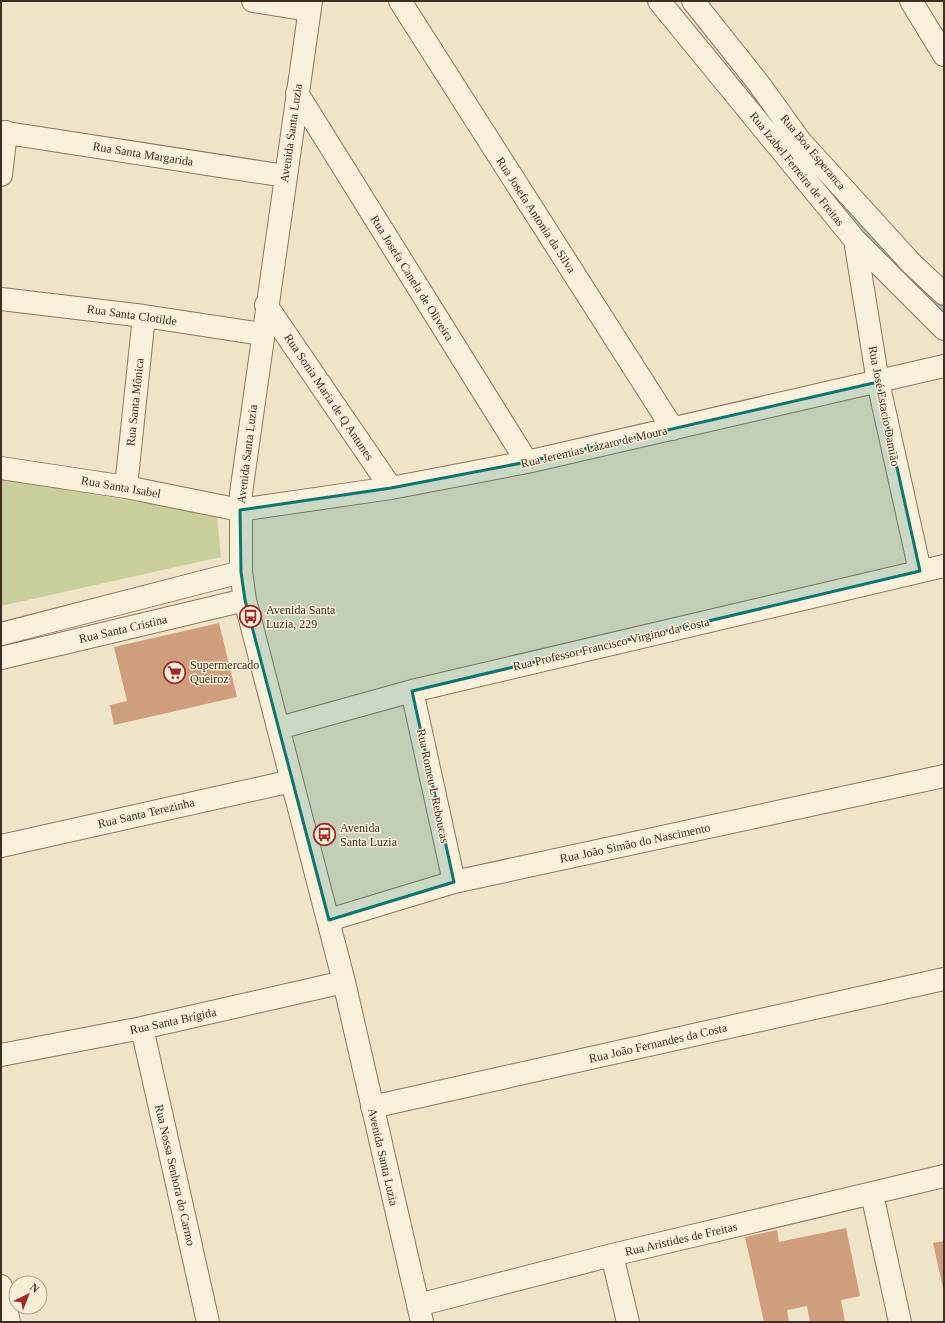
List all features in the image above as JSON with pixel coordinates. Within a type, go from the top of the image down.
[{"type":"street","points":[[253,1],[310,5]]},
{"type":"street","name":"Rua Josefa Antonia da Silva","points":[[400,1],[673,429]]},
{"type":"street","name":"Rua Izabel Ferreira de Freitas","points":[[659,1],[856,240],[944,329]]},
{"type":"street","points":[[911,1],[944,55]]},
{"type":"street","name":"Rua Boa Esperanca","points":[[697,4],[800,140],[912,264],[944,294]]},
{"type":"street","name":"Avenida Santa Luzia","points":[[310,5],[266,305],[241,493],[241,572],[245,600],[344,982],[420,1313]]},
{"type":"street","name":"Rua Josefa Canela de Oliveira","points":[[297,93],[527,462]]},
{"type":"street","points":[[1,175],[4,132]]},
{"type":"street","name":"Rua Santa Margarida","points":[[4,132],[285,176]]},
{"type":"street","name":"Rua José Estacio Damião","points":[[856,240],[878,382],[920,571]]},
{"type":"street","name":"Rua Santa Clotilde","points":[[1,299],[144,316],[262,334]]},
{"type":"street","name":"Rua Sonia Maria de Q Antunes","points":[[266,305],[391,488]]},
{"type":"street","name":"Rua Santa Mônica","points":[[126,487],[144,316]]},
{"type":"street","name":"Rua Jeremias Lázaro de Moura","points":[[240,510],[391,488],[527,462],[944,366]]},
{"type":"street","name":"Rua Santa Isabel","points":[[1,468],[126,487],[240,510]]},
{"type":"street","name":"Rua Professor Francisco Virgino da Costa","points":[[279,728],[412,691],[944,566]]},
{"type":"street","name":"Rua Santa Cristina","points":[[1,634],[241,572]]},
{"type":"street","name":"Rua Santa Cristina","points":[[1,658],[245,600]]},
{"type":"street","name":"Rua Romeu L Reboucas","points":[[412,691],[454,882]]},
{"type":"street","name":"Rua João Simão do Nascimento","points":[[329,920],[454,882],[944,776]]},
{"type":"street","name":"Rua Santa Terezinha","points":[[1,846],[292,781]]},
{"type":"street","name":"Rua João Fernandes da Costa","points":[[372,1107],[944,979]]},
{"type":"street","name":"Rua Santa Brígida","points":[[1,1055],[142,1028],[344,982]]},
{"type":"street","name":"Rua Nossa Senhora do Carmo","points":[[142,1028],[208,1322]]},
{"type":"street","name":"Rua Aristides de Freitas","points":[[420,1313],[612,1255],[944,1176]]},
{"type":"street","points":[[872,1194],[900,1322]]},
{"type":"street","points":[[612,1255],[628,1322]]},
{"type":"street","points":[[1,1286],[6,1317]]},
{"type":"highlighted area","points":[[878,382],[920,571],[412,691],[454,882],[329,920],[245,600],[241,572],[240,510],[391,488],[527,462]]},
{"type":"green space","points":[[1,479],[217,515],[221,557],[1,606]]},
{"type":"building","name":"Supermercado Queiroz","points":[[219,623],[237,697],[114,725],[110,705],[127,701],[114,647]]},
{"type":"building","points":[[846,1228],[860,1296],[841,1300],[845,1322],[810,1322],[807,1306],[787,1310],[789,1322],[764,1322],[745,1237],[777,1230],[779,1242]]},
{"type":"building","points":[[944,1241],[944,1288],[943,1288],[933,1243]]},
{"type":"waterway","points":[[823,185],[944,314]]},
{"type":"place","name":"Avenida Santa Luzia, 229","points":[[250,617]]},
{"type":"place","name":"Supermercado Queiroz","points":[[175,672]]},
{"type":"place","name":"Avenida Santa Luzia","points":[[325,835]]}]
